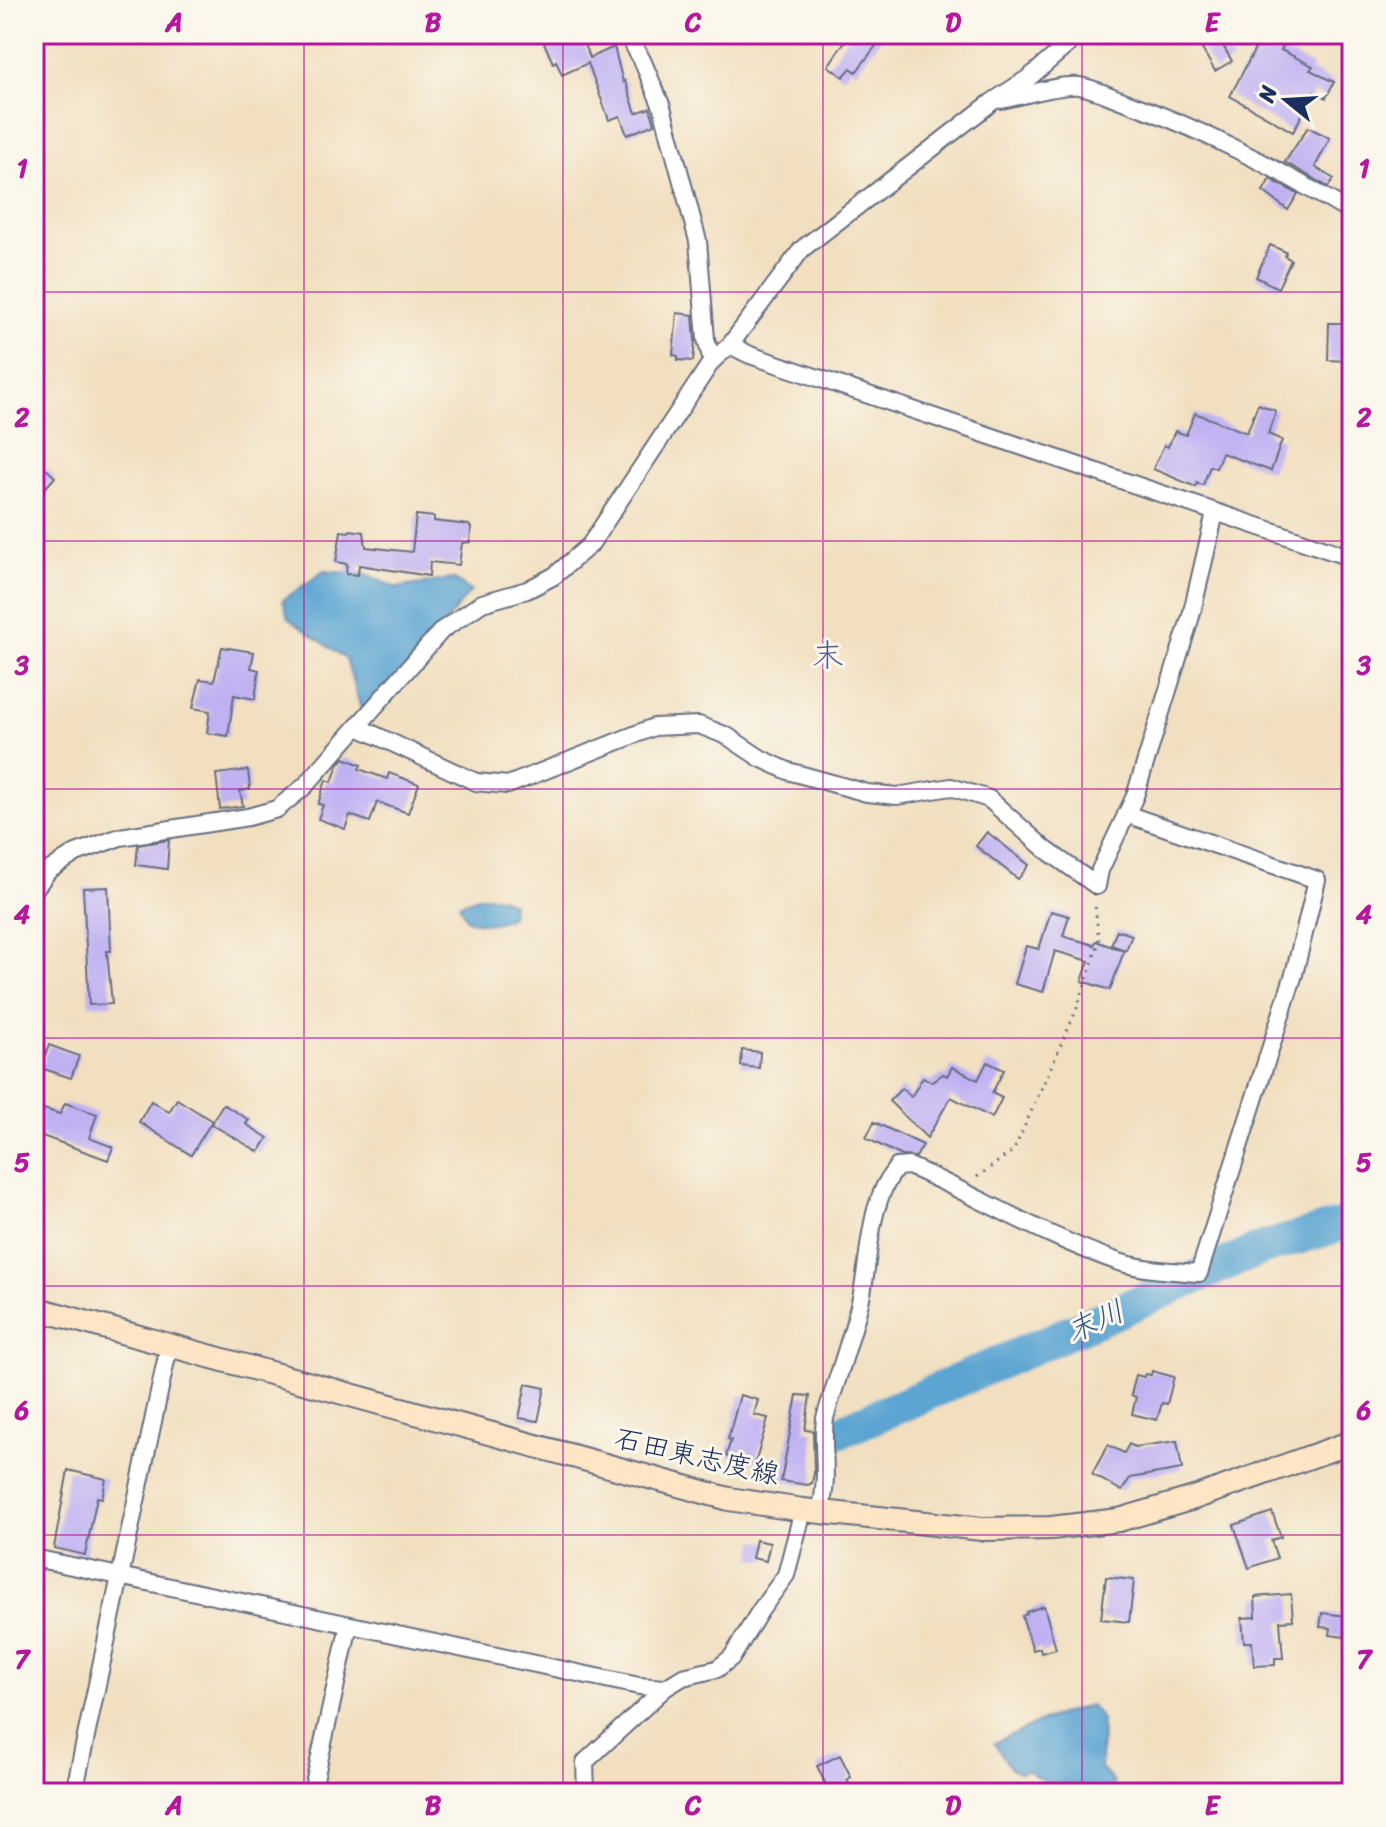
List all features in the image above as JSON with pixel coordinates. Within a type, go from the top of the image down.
[{"type":"main road","name":"石田東志度線","points":[[34,1308],[729,1499],[982,1529],[1051,1528],[1119,1520],[1194,1498],[1352,1442]]},
{"type":"street","points":[[627,34],[662,107],[698,241],[706,339],[712,361]]},
{"type":"street","points":[[34,890],[41,867],[120,837],[248,817],[277,809],[305,786],[442,630],[482,603],[527,590],[554,576],[590,545],[712,361],[730,345],[802,249],[992,102],[1030,77],[1080,34]]},
{"type":"street","points":[[992,102],[1052,88],[1080,86],[1148,110],[1268,164],[1352,213]]},
{"type":"street","points":[[730,345],[750,355],[1352,558]]},
{"type":"street","points":[[358,727],[476,782],[508,785],[654,727],[699,725],[727,736],[760,758],[788,771],[867,793],[897,796],[951,787],[989,799],[1045,849],[1097,886],[1100,870],[1135,796],[1191,616],[1215,513]]},
{"type":"street","points":[[586,1793],[585,1762],[665,1688],[683,1677],[717,1669],[732,1657],[786,1575],[812,1510],[827,1488],[823,1434],[825,1418],[861,1298],[872,1223],[890,1176],[897,1167],[909,1166],[1066,1241],[1121,1262],[1155,1270],[1199,1273],[1294,974],[1317,880],[1126,814]]},
{"type":"street","points":[[74,1793],[169,1346]]},
{"type":"street","points":[[34,1558],[639,1686],[665,1688]]},
{"type":"street","points":[[312,1793],[349,1625]]},
{"type":"path","points":[[961,1189],[1014,1150],[1064,1039],[1099,942],[1094,892],[1097,886]]},
{"type":"water","points":[[324,571],[368,575],[396,588],[453,579],[471,591],[364,719],[346,659],[288,618],[283,600]]},
{"type":"water","points":[[481,896],[500,897],[512,903],[511,916],[490,923],[467,920],[459,904]]},
{"type":"water","points":[[1090,1705],[1102,1719],[1101,1768],[1114,1783],[1107,1793],[1075,1793],[1063,1782],[1049,1784],[1026,1770],[1021,1773],[1012,1770],[994,1743],[1047,1719]]},
{"type":"building","points":[[540,34],[579,34],[590,58],[614,47],[623,82],[636,113],[650,108],[655,124],[627,135],[620,116],[609,120],[588,63],[562,75]]},
{"type":"building","points":[[850,34],[885,34],[856,72],[851,68],[843,77],[828,66]]},
{"type":"building","points":[[1193,34],[1216,34],[1232,61],[1215,71]]},
{"type":"building","points":[[1263,34],[1283,34],[1280,40],[1285,43],[1281,50],[1313,66],[1310,70],[1334,82],[1326,98],[1314,92],[1293,132],[1230,96]]},
{"type":"building","points":[[1308,127],[1330,138],[1315,167],[1334,179],[1328,187],[1285,162]]},
{"type":"building","points":[[1270,179],[1298,194],[1288,210],[1263,191]]},
{"type":"building","points":[[1270,245],[1286,252],[1285,256],[1291,260],[1278,288],[1256,277]]},
{"type":"building","points":[[677,313],[693,315],[693,361],[678,360],[678,356],[673,355]]},
{"type":"building","points":[[1329,323],[1347,323],[1347,361],[1328,360]]},
{"type":"building","points":[[1258,404],[1276,411],[1268,434],[1282,440],[1271,471],[1222,453],[1216,468],[1210,466],[1203,485],[1197,483],[1196,487],[1153,469],[1164,445],[1168,447],[1175,431],[1186,435],[1195,413],[1247,433]]},
{"type":"building","points":[[34,458],[55,477],[34,501]]},
{"type":"building","points":[[416,515],[434,517],[434,521],[469,525],[470,542],[462,543],[459,565],[430,562],[429,576],[359,565],[358,575],[346,574],[347,564],[336,562],[341,531],[364,532],[366,547],[412,552]]},
{"type":"building","points":[[222,647],[254,652],[251,668],[259,670],[255,699],[234,695],[228,736],[207,733],[210,711],[193,708],[200,679],[214,681]]},
{"type":"building","points":[[344,758],[361,765],[359,769],[387,779],[389,773],[419,784],[408,813],[377,802],[370,822],[350,815],[345,829],[318,819],[323,805],[318,804],[326,780],[332,782]]},
{"type":"building","points":[[248,770],[250,789],[240,791],[243,806],[220,809],[216,774]]},
{"type":"building","points":[[987,832],[1029,865],[1018,879],[976,846]]},
{"type":"building","points":[[169,840],[167,869],[136,865],[138,845]]},
{"type":"building","points":[[108,887],[111,951],[107,951],[112,1004],[89,1005],[83,888]]},
{"type":"building","points":[[1051,911],[1069,916],[1063,936],[1094,945],[1096,941],[1124,951],[1110,990],[1082,981],[1089,961],[1055,951],[1043,992],[1015,984],[1026,946],[1039,949]]},
{"type":"building","points":[[1117,930],[1132,935],[1126,950],[1111,945]]},
{"type":"building","points":[[49,1045],[79,1056],[71,1078],[41,1068]]},
{"type":"building","points":[[742,1050],[760,1052],[759,1068],[741,1066]]},
{"type":"building","points":[[987,1062],[1004,1070],[992,1093],[1002,1098],[992,1118],[951,1097],[927,1138],[889,1101],[902,1088],[911,1097],[923,1077],[932,1082],[943,1074],[947,1076],[952,1067],[978,1080]]},
{"type":"building","points":[[177,1099],[212,1121],[191,1155],[139,1122],[151,1101],[169,1112]]},
{"type":"building","points":[[65,1103],[97,1114],[89,1138],[113,1147],[108,1160],[34,1133],[34,1106],[60,1114]]},
{"type":"building","points":[[223,1104],[249,1120],[246,1124],[268,1138],[259,1152],[211,1124]]},
{"type":"building","points":[[874,1122],[923,1145],[916,1157],[902,1156],[866,1138]]},
{"type":"building","points":[[1152,1371],[1174,1377],[1167,1404],[1162,1403],[1157,1420],[1132,1414],[1136,1397],[1131,1395],[1136,1375],[1144,1377],[1145,1374],[1151,1375]]},
{"type":"building","points":[[526,1384],[545,1388],[538,1421],[519,1418]]},
{"type":"building","points":[[740,1395],[758,1400],[754,1415],[768,1418],[755,1464],[726,1456]]},
{"type":"building","points":[[797,1395],[810,1396],[805,1430],[813,1431],[814,1473],[812,1483],[808,1485],[781,1481]]},
{"type":"building","points":[[1177,1441],[1182,1469],[1130,1478],[1122,1491],[1092,1474],[1108,1445],[1124,1453],[1129,1444],[1135,1447]]},
{"type":"building","points":[[68,1470],[106,1479],[102,1498],[97,1497],[85,1555],[54,1548]]},
{"type":"building","points":[[1272,1512],[1281,1537],[1271,1540],[1277,1558],[1249,1568],[1234,1525]]},
{"type":"building","points":[[756,1540],[770,1543],[766,1561],[752,1558]]},
{"type":"building","points":[[1106,1577],[1134,1580],[1129,1622],[1101,1619]]},
{"type":"building","points":[[1291,1594],[1293,1620],[1280,1621],[1283,1658],[1275,1658],[1275,1665],[1254,1666],[1252,1642],[1244,1642],[1242,1618],[1256,1617],[1255,1597]]},
{"type":"building","points":[[1044,1606],[1056,1649],[1041,1653],[1040,1648],[1033,1650],[1022,1616]]},
{"type":"building","points":[[1322,1613],[1347,1616],[1345,1637],[1330,1635],[1331,1628],[1320,1627]]},
{"type":"building","points":[[840,1755],[851,1777],[847,1780],[854,1793],[830,1793],[817,1766]]},
{"type":"waterway","name":"末川","points":[[842,1431],[1263,1248],[1352,1222]]},
{"type":"district","name":"末","points":[[828,655]]}]
